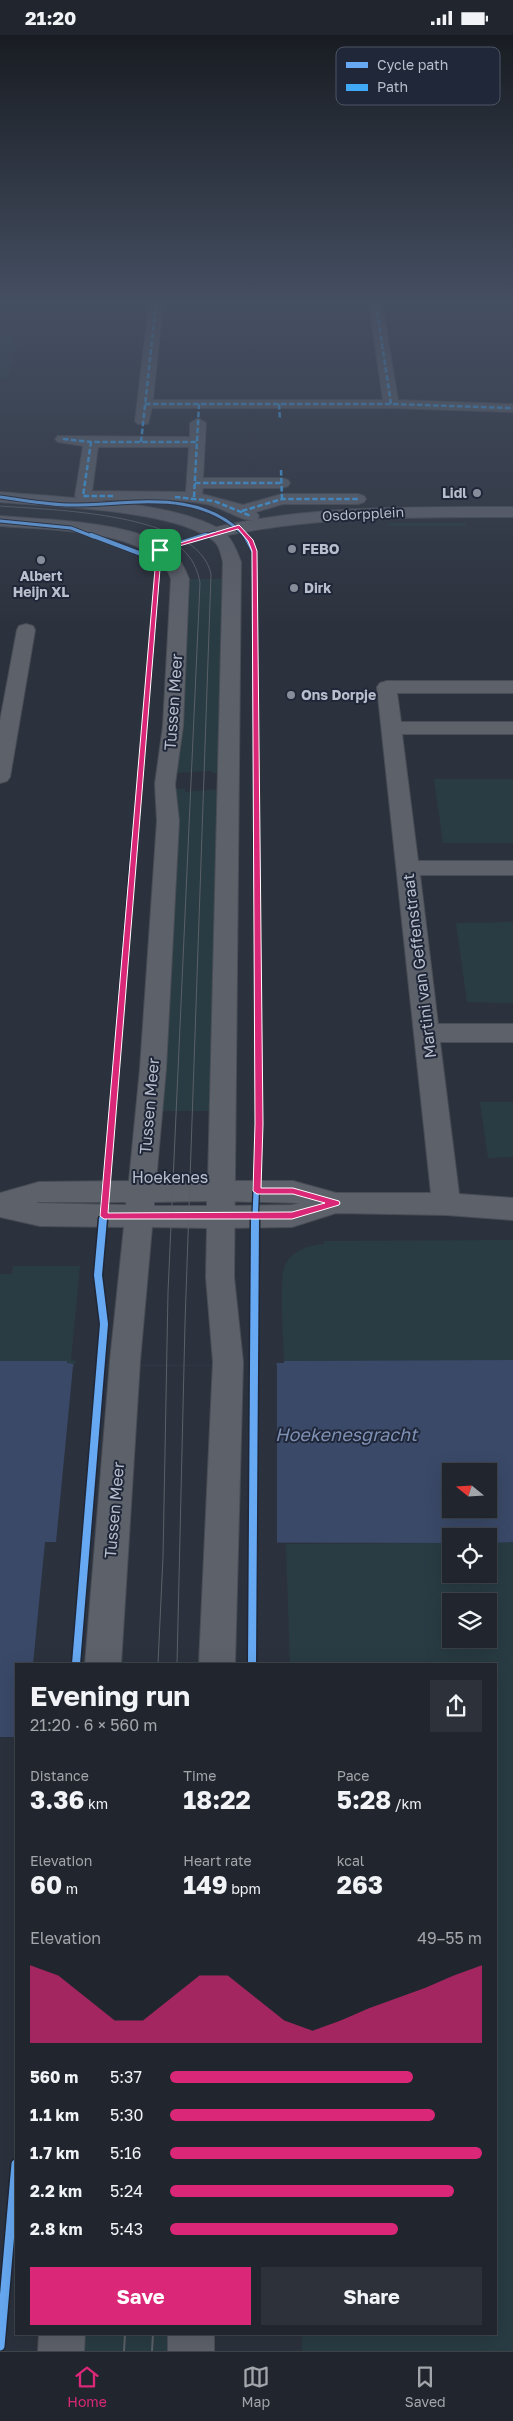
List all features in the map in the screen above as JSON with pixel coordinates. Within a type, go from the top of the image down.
[{"type":"street","points":[[140,442],[144,412]]},
{"type":"street","points":[[194,490],[199,412]]},
{"type":"street","points":[[280,412],[280,420]]},
{"type":"street","points":[[63,439],[91,443],[197,442]]},
{"type":"street","name":"Osdorpplein","points":[[91,443],[83,496],[282,484],[358,499]]},
{"type":"street","name":"Osdorpplein","points":[[194,490],[246,514],[282,484]]},
{"type":"street","points":[[0,497],[157,513],[186,519],[221,540],[232,569],[229,614],[228,750],[230,777],[227,821],[220,1293],[228,1362],[218,1663]]},
{"type":"street","name":"Osdorpplein","points":[[221,540],[260,523],[339,514],[513,512]]},
{"type":"street","name":"Tussen Meer","points":[[0,521],[111,533],[148,544],[164,553],[177,569],[180,579],[173,727],[165,784],[168,821],[153,1069],[125,1361],[103,1663]]},
{"type":"street","points":[[0,777],[26,630]]},
{"type":"street","name":"Martini van Geffenstraat","points":[[446,1205],[387,687],[513,687]]},
{"type":"street","points":[[391,728],[513,728]]},
{"type":"street","points":[[408,868],[513,868]]},
{"type":"street","points":[[426,1033],[513,1033]]},
{"type":"street","points":[[0,1205],[40,1215],[141,1203],[221,1204],[292,1216],[336,1203],[446,1205],[513,1209]]},
{"type":"street","points":[[61,2351],[62,2335]]},
{"type":"street","points":[[190,2351],[191,2335]]},
{"type":"shaded area","points":[[388,523],[465,523],[466,526],[389,526]]},
{"type":"shaded area","points":[[188,579],[226,579],[221,615],[219,751],[223,774],[212,773],[212,771],[174,773],[181,742],[189,598]]},
{"type":"shaded area","points":[[434,779],[513,779],[513,843],[443,843]]},
{"type":"shaded area","points":[[174,789],[185,789],[185,792],[222,789],[211,1111],[161,1111]]},
{"type":"shaded area","points":[[513,922],[513,1003],[467,1002],[456,923]]},
{"type":"shaded area","points":[[480,1102],[513,1102],[513,1157],[488,1158]]},
{"type":"shaded area","points":[[513,1240],[513,1360],[284,1361],[282,1281],[286,1263],[289,1258],[298,1252],[308,1247],[324,1244],[324,1241]]},
{"type":"shaded area","points":[[13,1266],[80,1266],[71,1360],[76,1361],[75,1364],[67,1364],[67,1361],[0,1361],[0,1274],[12,1274]]},
{"type":"shaded area","points":[[513,1542],[513,2351],[302,2351],[302,2335],[497,2335],[497,1663],[290,1663],[286,1544],[442,1543],[442,1583],[497,1583],[497,1543]]},
{"type":"shaded area","points":[[84,2335],[169,2335],[168,2351],[83,2351]]},
{"type":"water","name":"Hoekenesgracht","points":[[513,1360],[513,1542],[497,1543],[497,1528],[442,1528],[442,1543],[45,1542],[33,1663],[15,1663],[15,1737],[0,1737],[0,1361],[67,1361],[67,1363],[74,1366],[276,1365],[277,1363],[284,1363],[284,1361]]},
{"type":"pier","points":[[277,1365],[277,1544],[56,1542],[73,1366]]},
{"type":"tram line","points":[[0,506],[85,513],[119,518],[152,526],[180,538],[200,553],[211,574],[185,1323],[177,1663]]},
{"type":"tram line","points":[[158,1663],[163,1557],[168,1292],[200,583],[195,567],[188,555],[163,536]]},
{"type":"tram line","points":[[124,2351],[125,2335]]},
{"type":"tram line","points":[[152,2351],[153,2335]]},
{"type":"marked path","points":[[141,442],[144,412]]},
{"type":"marked path","points":[[194,497],[199,412]]},
{"type":"marked path","points":[[280,412],[280,420]]},
{"type":"marked path","points":[[63,439],[91,442]]},
{"type":"marked path","points":[[113,496],[83,496],[91,442],[197,442]]},
{"type":"marked path","points":[[281,470],[282,499]]},
{"type":"marked path","points":[[195,483],[282,483]]},
{"type":"marked path","points":[[175,497],[214,501],[234,507],[251,516]]},
{"type":"marked path","points":[[242,511],[282,499],[358,499]]},
{"type":"cycle path","points":[[0,497],[70,505],[130,501],[170,502],[188,505],[205,509],[235,525],[247,537],[254,552],[259,1124],[254,1246],[252,1663]]},
{"type":"cycle path","points":[[0,521],[71,528],[144,555],[158,569],[98,1275],[104,1324],[76,1663]]},
{"type":"cycle path","points":[[144,555],[214,533]]},
{"type":"cycle path","points":[[0,2346],[15,2175]]},
{"type":"place","name":"Lidl","points":[[477,493]]},
{"type":"place","name":"FEBO","points":[[292,549]]},
{"type":"place","name":"Albert Heijn XL","points":[[41,560]]},
{"type":"place","name":"Dirk","points":[[294,588]]},
{"type":"place","name":"Ons Dorpje","points":[[291,695]]},
{"type":"route","points":[[239,527],[250,540],[256,561],[259,1124],[257,1191],[293,1191],[336,1203],[292,1216],[104,1216],[158,569],[144,555],[160,550],[239,527]]}]
